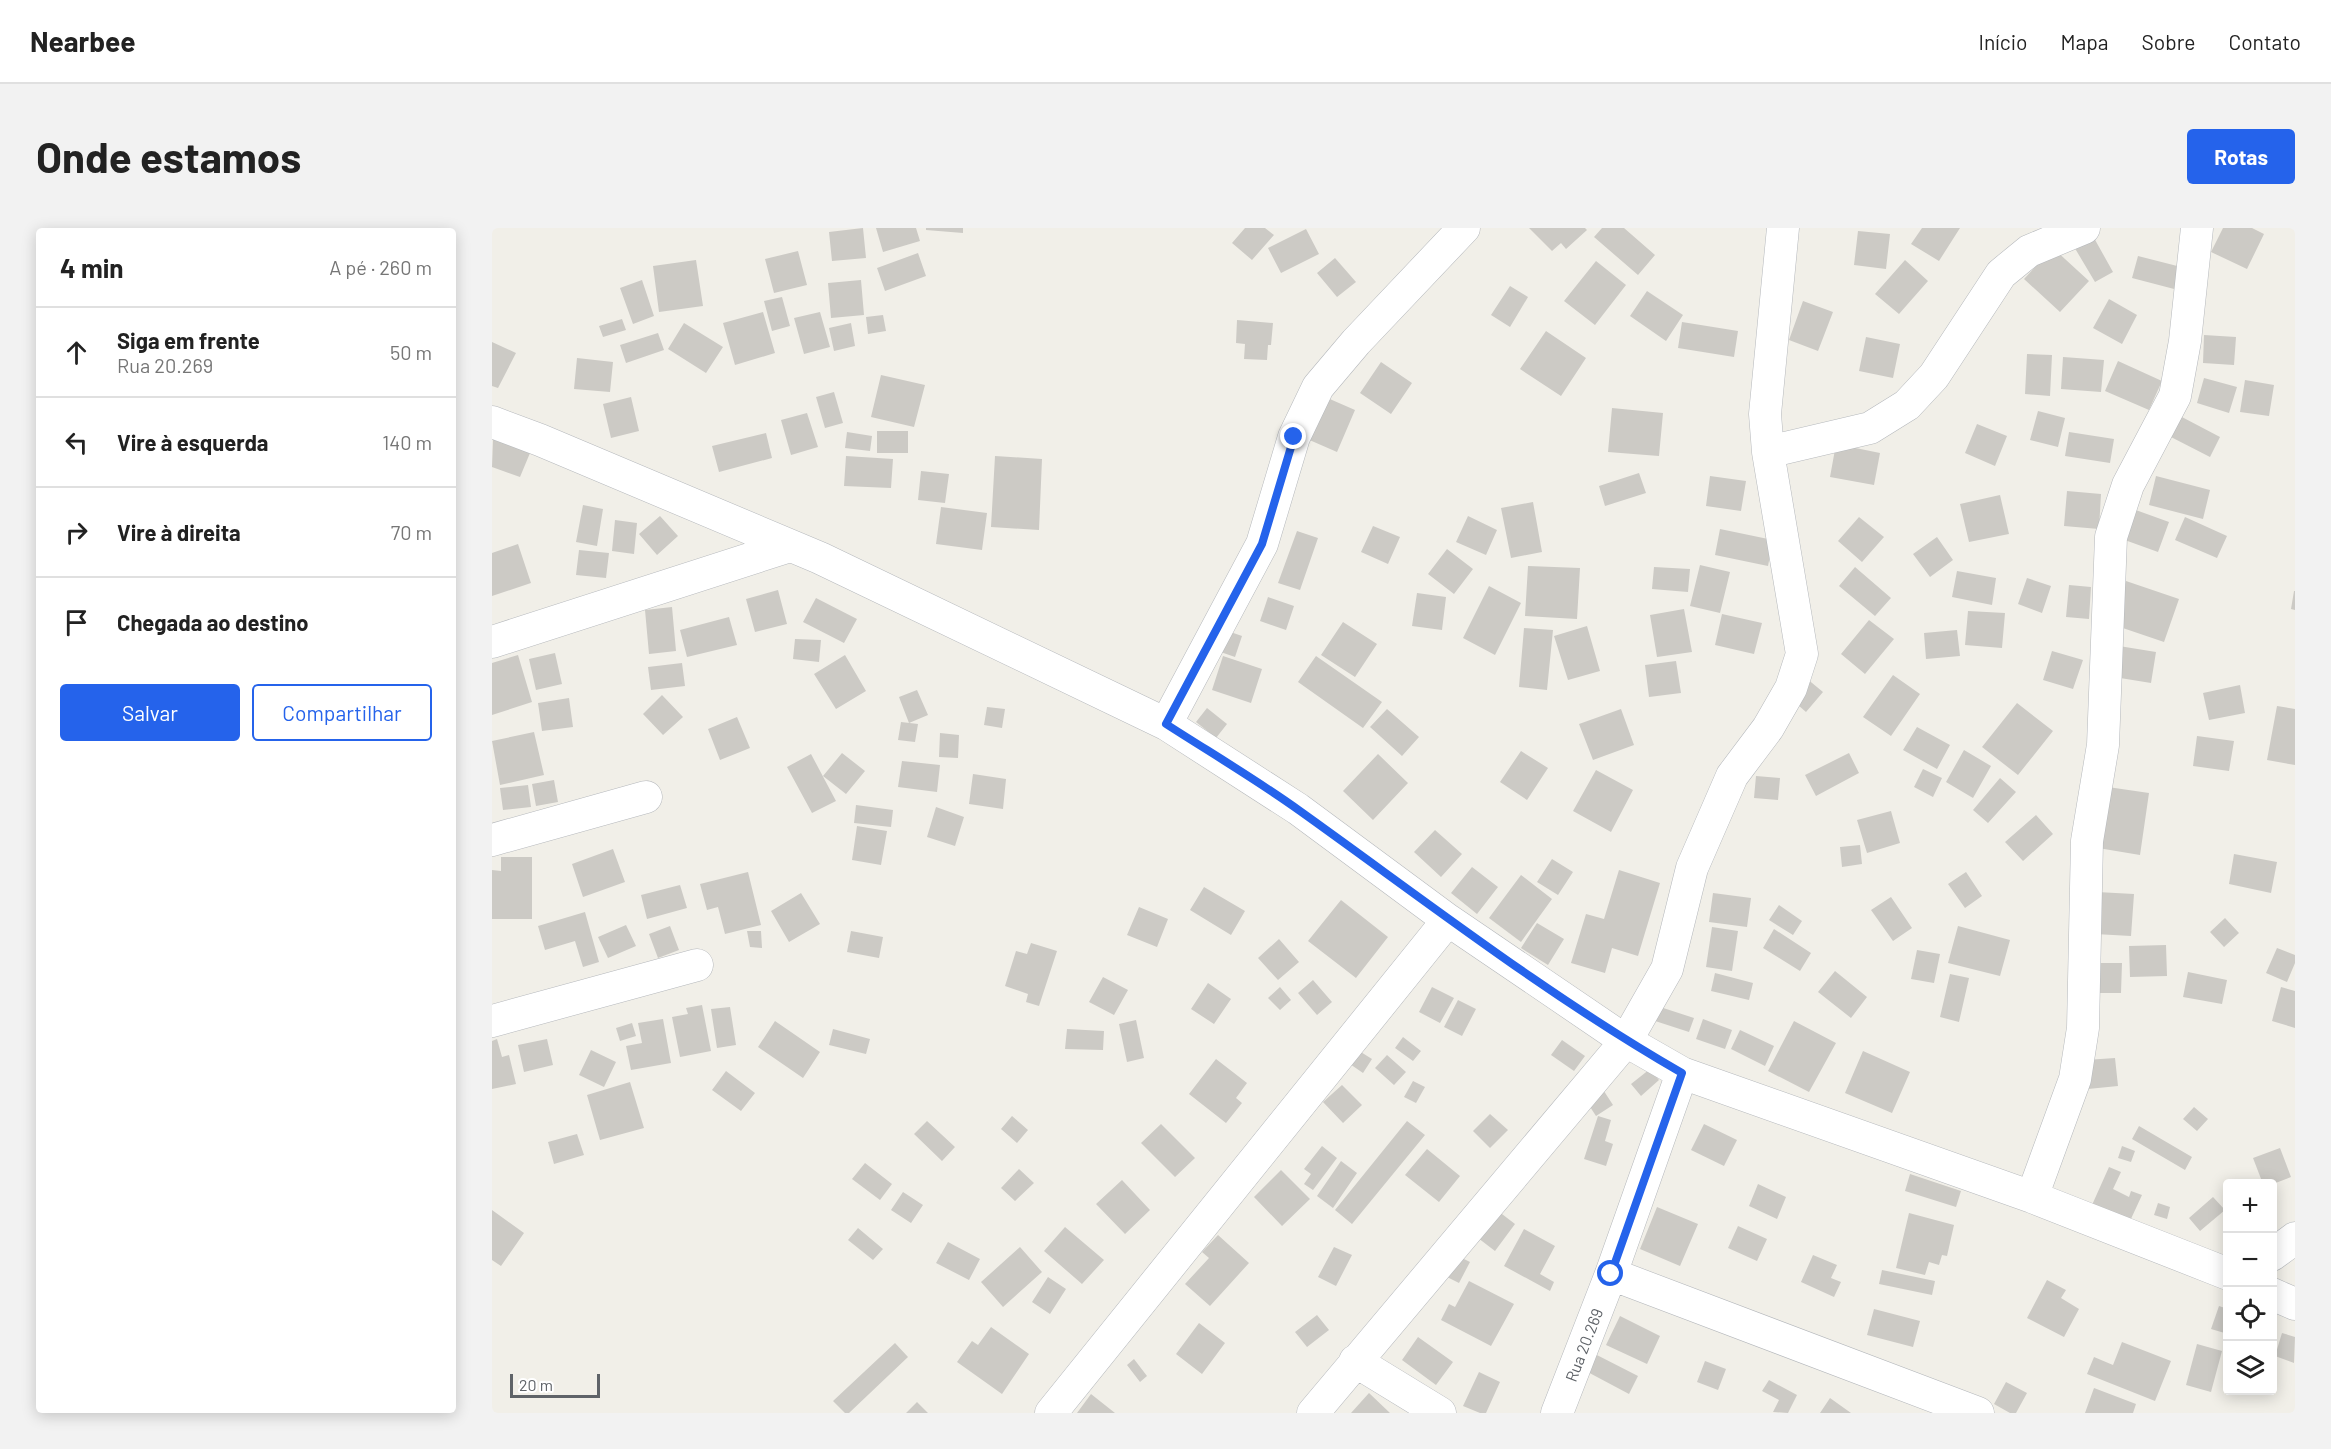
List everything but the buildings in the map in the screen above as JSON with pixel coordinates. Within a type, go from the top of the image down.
[{"type":"street","points":[[1166,724],[1262,544],[1294,437],[1318,387],[1356,342],[1464,228]]},
{"type":"street","points":[[1313,1413],[1626,1041],[1666,969],[1692,868],[1732,776],[1768,728],[1791,688],[1802,654],[1768,452],[1766,414],[1783,228]]},
{"type":"street","points":[[1768,452],[1870,428],[1907,405],[1934,376],[2001,274],[2030,251],[2084,228]]},
{"type":"street","points":[[2032,1197],[2075,1079],[2083,1028],[2087,841],[2103,745],[2111,537],[2128,485],[2175,396],[2185,341],[2197,228]]},
{"type":"street","points":[[492,422],[540,440],[790,546],[1166,724],[1298,809],[1448,920],[1626,1041],[1682,1073],[2032,1197],[2223,1272]]},
{"type":"street","points":[[492,642],[790,546]]},
{"type":"street","points":[[492,840],[646,797]]},
{"type":"street","points":[[1051,1413],[1448,920]]},
{"type":"street","points":[[492,1022],[697,965]]},
{"type":"street","name":"Rua 20.269","points":[[1557,1413],[1611,1274],[1682,1073]]},
{"type":"street","points":[[2277,1251],[2295,1238]]},
{"type":"street","points":[[1611,1274],[1978,1413]]},
{"type":"street","points":[[2277,1296],[2295,1304]]},
{"type":"street","points":[[1355,1361],[1440,1413]]},
{"type":"route","points":[[1294,437],[1262,544],[1166,724],[1298,809],[1448,920],[1626,1041],[1682,1073],[1611,1274]]}]
